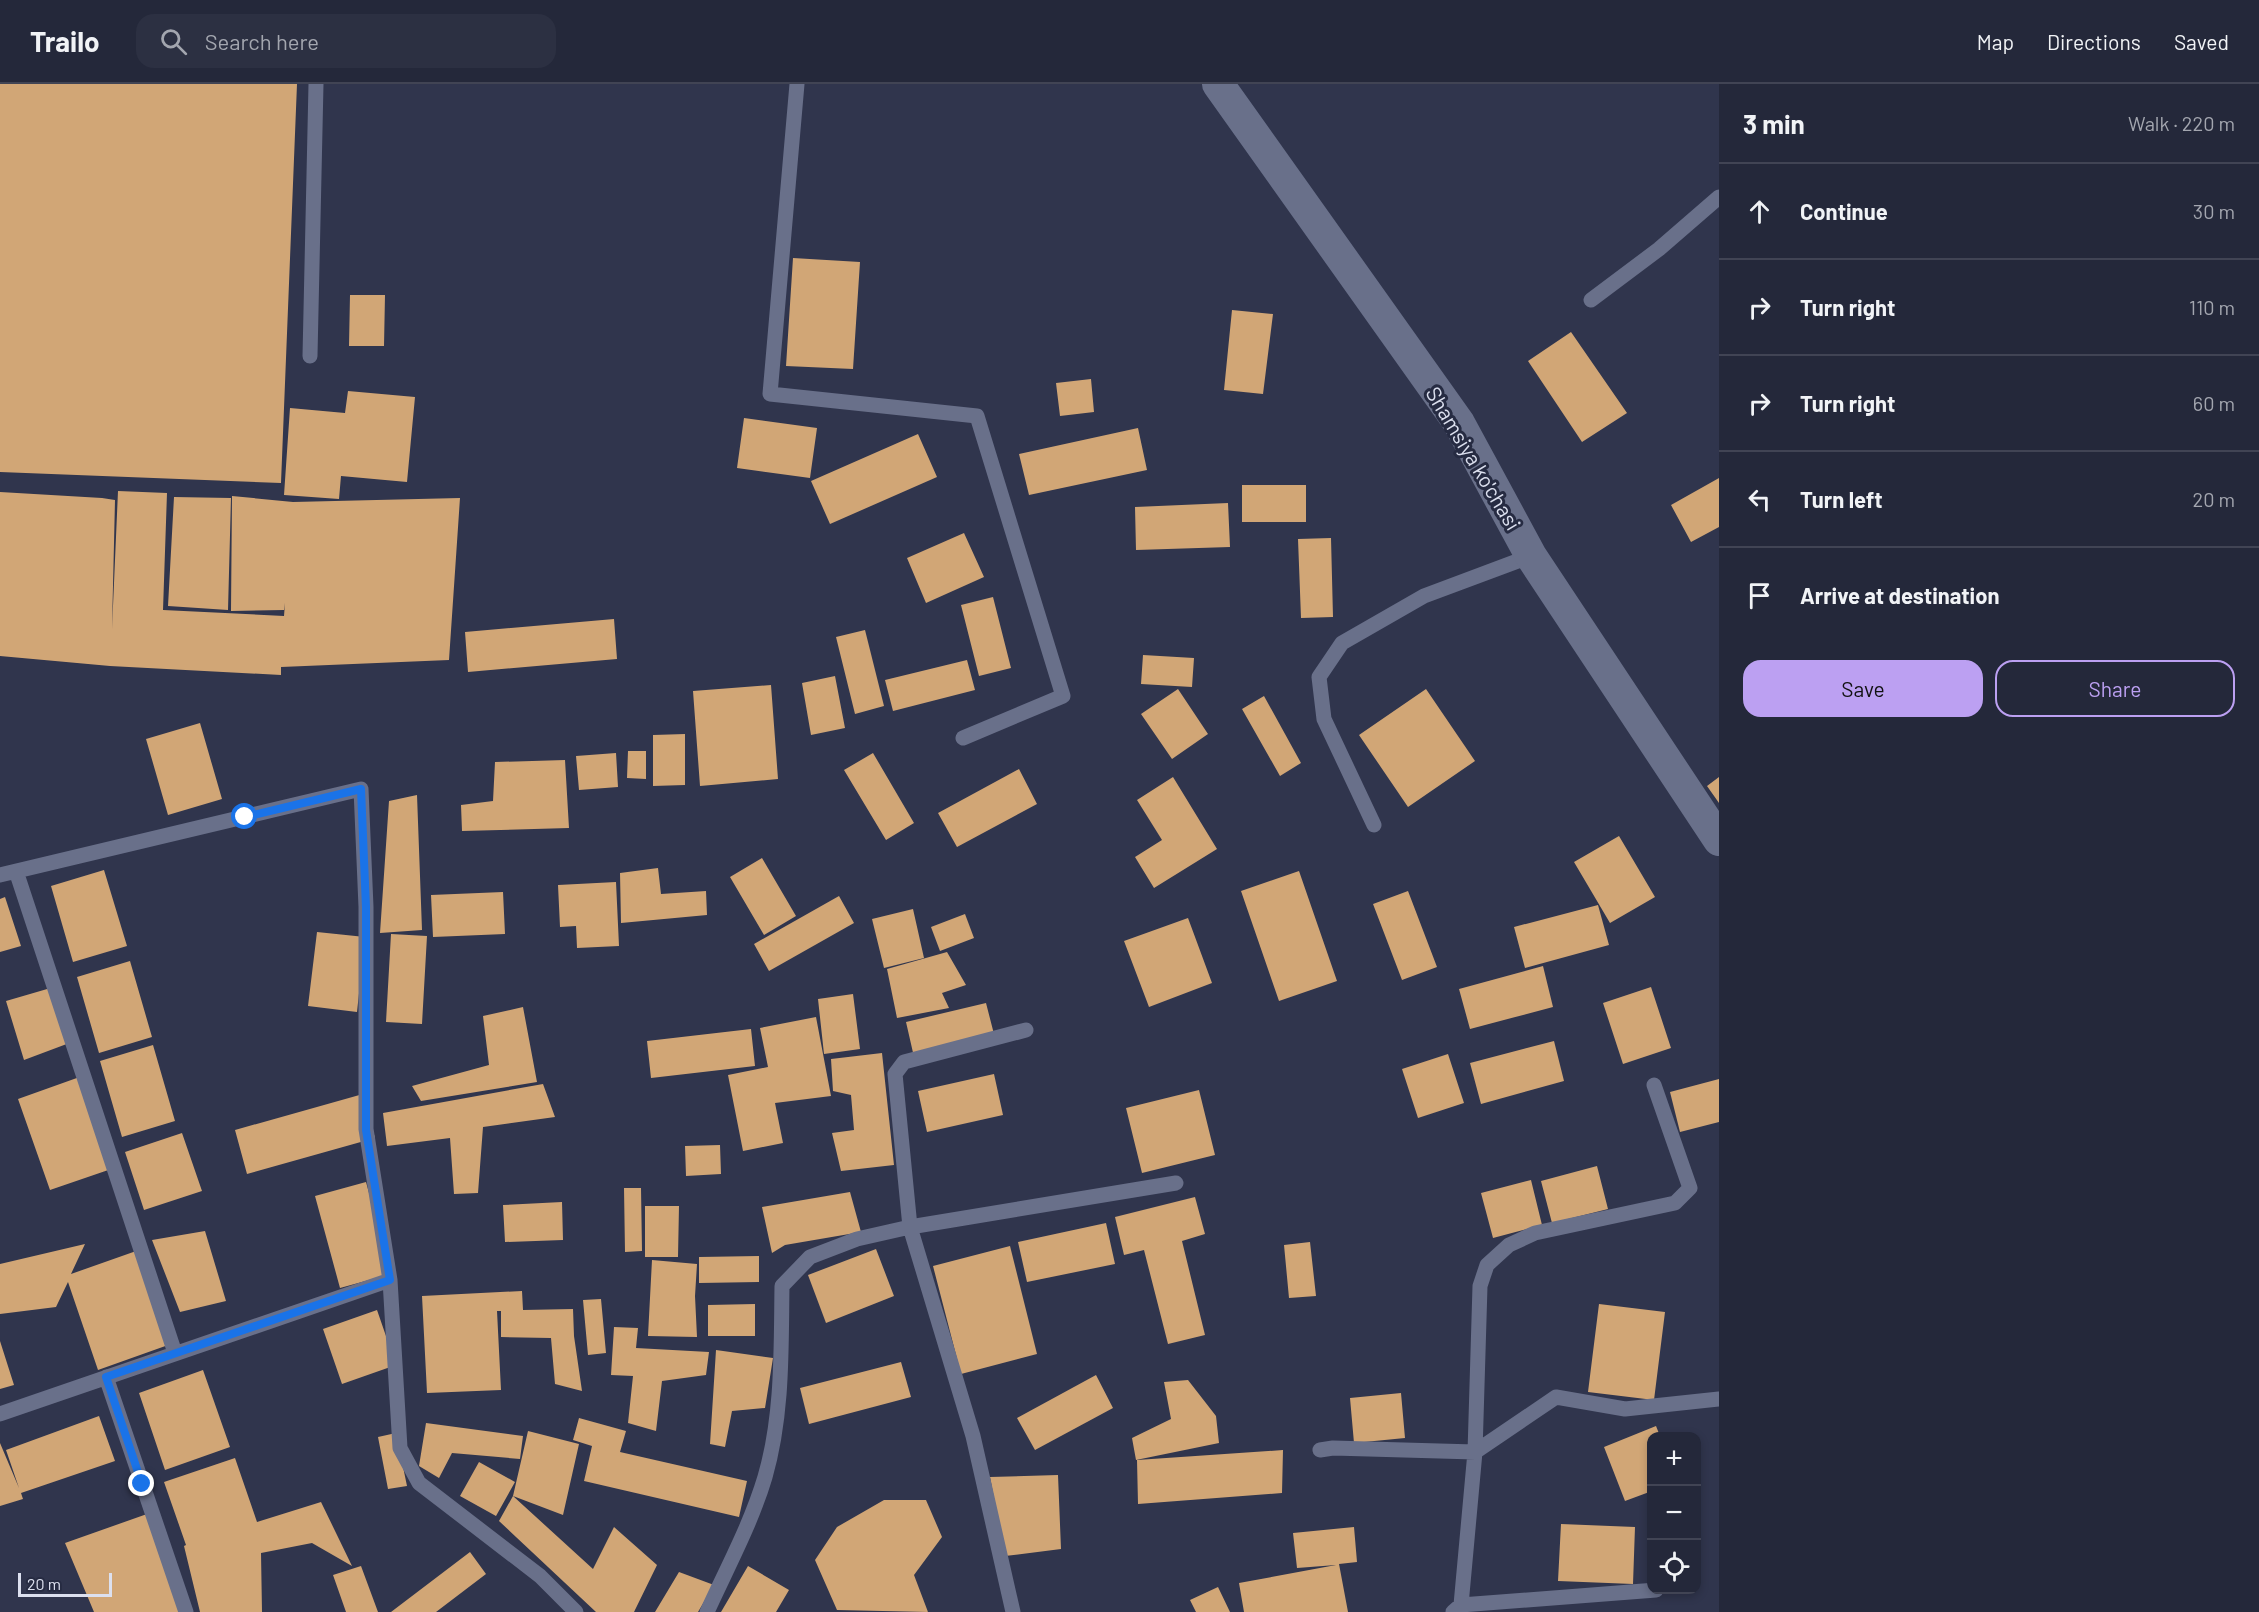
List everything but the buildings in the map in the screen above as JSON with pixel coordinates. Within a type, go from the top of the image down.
[{"type":"street","name":"Shamsiya ko'chasi","points":[[1218,84],[1459,423],[1532,556],[1719,840]]},
{"type":"lane","points":[[310,356],[316,84]]},
{"type":"lane","points":[[797,84],[770,394],[977,416],[1063,696],[963,738]]},
{"type":"lane","points":[[1591,300],[1659,249],[1719,197]]},
{"type":"lane","points":[[1374,825],[1324,719],[1319,677],[1342,643],[1383,619],[1424,596],[1532,556]]},
{"type":"lane","points":[[0,875],[361,789],[366,907],[366,1130],[390,1280],[400,1448],[419,1483],[540,1576],[576,1612]]},
{"type":"lane","points":[[16,871],[175,1353]]},
{"type":"lane","points":[[1013,1612],[973,1436],[910,1227],[895,1074],[904,1062],[1026,1029]]},
{"type":"lane","points":[[1647,1591],[1457,1609],[1475,1452],[1480,1286],[1487,1265],[1509,1245],[1535,1233],[1675,1203],[1690,1188],[1654,1085]]},
{"type":"lane","points":[[706,1612],[754,1510],[766,1475],[779,1401],[782,1286],[810,1257],[857,1239],[910,1227],[1176,1183]]},
{"type":"lane","points":[[0,1414],[390,1280]]},
{"type":"lane","points":[[106,1377],[186,1612]]},
{"type":"lane","points":[[1320,1450],[1333,1448],[1475,1452],[1556,1397],[1625,1409],[1719,1399]]},
{"type":"route","points":[[142,1484],[106,1377],[390,1280],[366,1130],[366,907],[361,789],[245,817]]}]
